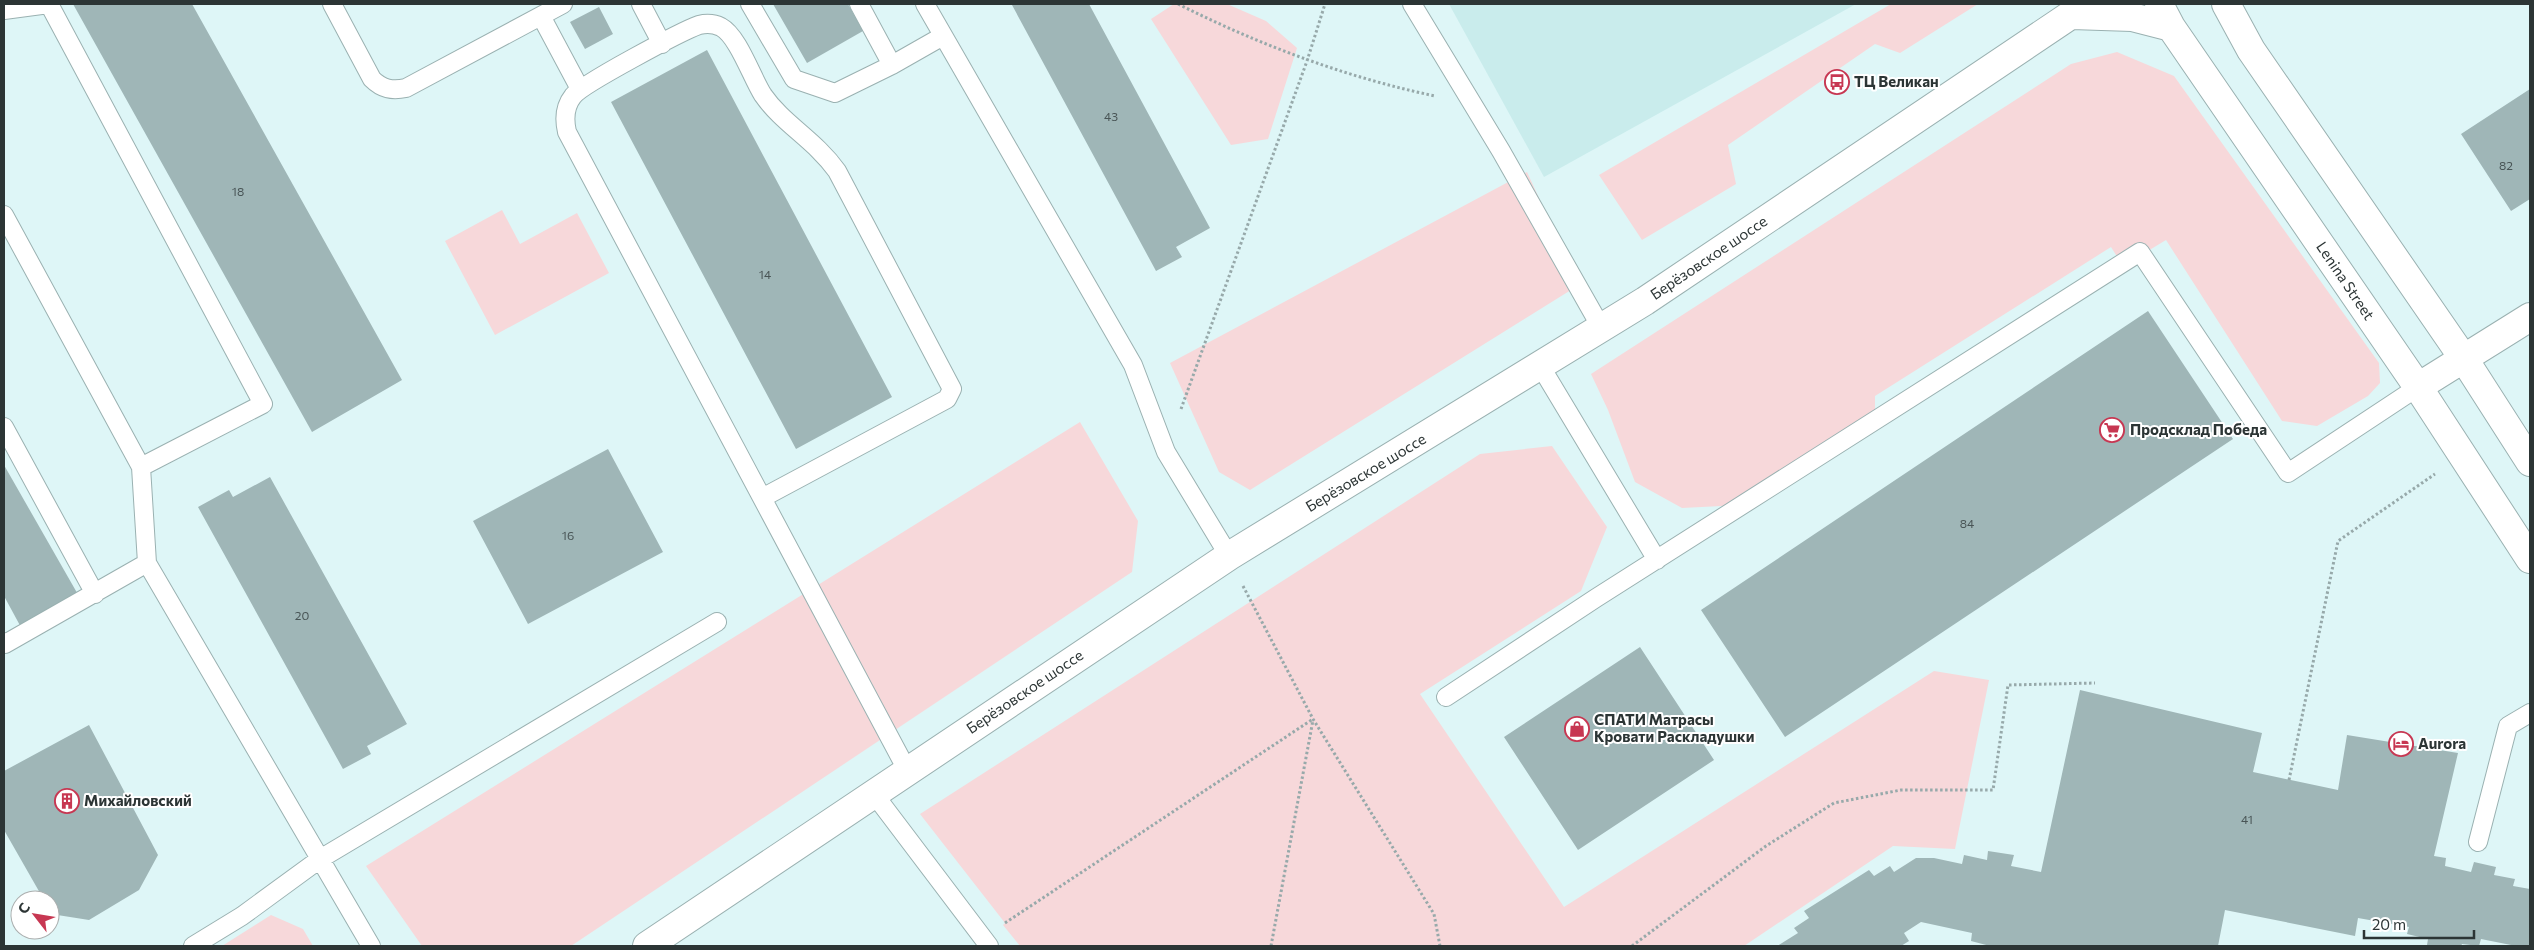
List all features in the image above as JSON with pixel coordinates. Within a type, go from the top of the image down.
[{"type":"main road","points":[[2226,4],[2251,50],[2464,359],[2530,462]]},
{"type":"main road","points":[[2080,9],[2132,16],[2165,15]]},
{"type":"main road","name":"Берёзовское шоссе","points":[[647,946],[1229,556],[1602,328],[2080,9]]},
{"type":"main road","name":"Lenina Street","points":[[2165,15],[2418,387],[2461,456],[2530,559]]},
{"type":"main road","points":[[2418,387],[2530,317]]},
{"type":"lane","points":[[4,10],[49,4],[263,404],[141,467]]},
{"type":"lane","points":[[332,4],[372,78],[378,85],[396,90],[406,88],[563,4]]},
{"type":"lane","points":[[641,4],[662,44]]},
{"type":"lane","points":[[750,4],[794,80],[835,93],[892,65],[943,36]]},
{"type":"lane","points":[[859,4],[892,65]]},
{"type":"lane","points":[[925,4],[1133,365],[1166,452],[1229,556]]},
{"type":"lane","points":[[1412,4],[1473,104],[1602,328]]},
{"type":"lane","points":[[541,16],[580,89]]},
{"type":"lane","points":[[762,498],[947,398],[952,394],[951,385],[837,171],[822,151],[768,101],[730,34],[714,24],[705,24],[662,44],[580,89],[568,104],[565,123],[567,132],[762,498],[907,770]]},
{"type":"lane","points":[[4,215],[141,467],[147,563],[370,946]]},
{"type":"lane","points":[[1446,697],[2140,252],[2288,473],[2418,387]]},
{"type":"lane","points":[[1541,367],[1657,560]]},
{"type":"lane","points":[[4,427],[95,594]]},
{"type":"lane","points":[[4,642],[5,644],[147,563]]},
{"type":"lane","points":[[193,946],[242,916],[320,859],[717,622]]},
{"type":"lane","points":[[2478,842],[2508,726],[2530,713]]},
{"type":"lane","points":[[874,794],[986,942]]},
{"type":"path","points":[[1178,4],[1274,49],[1307,61],[1403,90],[1473,104]]},
{"type":"path","points":[[1166,452],[1307,61],[1325,4]]},
{"type":"path","points":[[2289,780],[2338,541],[2461,456]]},
{"type":"path","points":[[1229,556],[1258,617],[1313,720],[1434,914],[1440,946]]},
{"type":"path","points":[[1632,946],[1766,846],[1834,803],[1901,790],[1993,790],[2008,685],[2095,683]]},
{"type":"path","points":[[986,942],[1313,720]]},
{"type":"path","points":[[1270,946],[1313,720]]},
{"type":"shaded area","points":[[1174,4],[1227,4],[1266,21],[1297,48],[1268,139],[1231,145],[1151,19]]},
{"type":"shaded area","points":[[1449,4],[1856,4],[1544,177]]},
{"type":"shaded area","points":[[1891,4],[1978,4],[1900,53],[1875,44],[1728,145],[1736,184],[1642,240],[1599,175]]},
{"type":"shaded area","points":[[2117,52],[2174,76],[2379,363],[2380,383],[2368,396],[2317,426],[2282,421],[2166,240],[2123,266],[2111,247],[1875,396],[1875,418],[1741,505],[1682,508],[1635,482],[1608,410],[1591,374],[2071,64]]},
{"type":"shaded area","points":[[1527,172],[1579,285],[1250,490],[1219,472],[1170,363]]},
{"type":"shaded area","points":[[502,210],[520,244],[577,213],[609,273],[495,335],[445,241]]},
{"type":"shaded area","points":[[1080,422],[1138,521],[1132,572],[571,946],[422,946],[366,866]]},
{"type":"shaded area","points":[[1552,446],[1607,527],[1581,591],[1420,694],[1564,907],[1934,671],[1989,680],[1955,849],[1893,846],[1744,946],[1020,946],[1003,925],[1005,923],[920,814],[1480,454]]},
{"type":"shaded area","points":[[271,915],[303,929],[313,946],[222,946]]},
{"type":"building","points":[[73,4],[192,4],[402,380],[312,432]]},
{"type":"building","points":[[773,4],[848,4],[863,31],[807,63]]},
{"type":"building","points":[[1089,4],[1210,228],[1176,247],[1182,257],[1156,271],[1012,5]]},
{"type":"building","points":[[599,7],[613,34],[585,49],[570,22]]},
{"type":"building","points":[[707,50],[892,397],[796,449],[611,102]]},
{"type":"building","points":[[2530,89],[2530,199],[2511,211],[2461,134]]},
{"type":"building","points":[[2148,311],[2233,439],[1785,737],[1701,610]]},
{"type":"building","points":[[608,449],[663,552],[528,624],[473,521]]},
{"type":"building","points":[[4,465],[80,598],[23,631],[4,596]]},
{"type":"building","points":[[270,477],[407,724],[367,746],[371,754],[343,769],[198,507],[229,490],[233,497]]},
{"type":"building","points":[[1640,647],[1714,760],[1578,850],[1504,737]]},
{"type":"building","points":[[2080,690],[2262,733],[2253,772],[2338,790],[2347,735],[2458,753],[2434,856],[2446,858],[2445,866],[2471,872],[2474,862],[2496,867],[2494,875],[2515,879],[2513,886],[2530,889],[2530,946],[2516,946],[2481,939],[2479,946],[2462,944],[2461,946],[2433,946],[2427,945],[2428,939],[2407,934],[2409,927],[2358,918],[2355,936],[2225,910],[2218,946],[1990,946],[1971,941],[1972,933],[1921,922],[1904,933],[1909,941],[1901,946],[1777,946],[1798,933],[1794,928],[1809,918],[1804,911],[1869,870],[1874,876],[1890,866],[1894,872],[1916,858],[1934,858],[1962,864],[1964,855],[1987,860],[1988,851],[2014,855],[2011,866],[2041,872]]},
{"type":"building","name":"Михайловский","points":[[89,725],[158,855],[139,890],[89,920],[60,915],[60,890],[38,890],[4,830],[4,771]]},
{"type":"place","name":"ТЦ Великан","points":[[1837,82]]},
{"type":"place","name":"Продсклад Победа","points":[[2112,430]]},
{"type":"place","name":"СПАТИ Матрасы Кровати Раскладушки","points":[[1577,729]]},
{"type":"place","name":"Aurora","points":[[2401,744]]},
{"type":"place","name":"Михайловский","points":[[67,801]]}]
